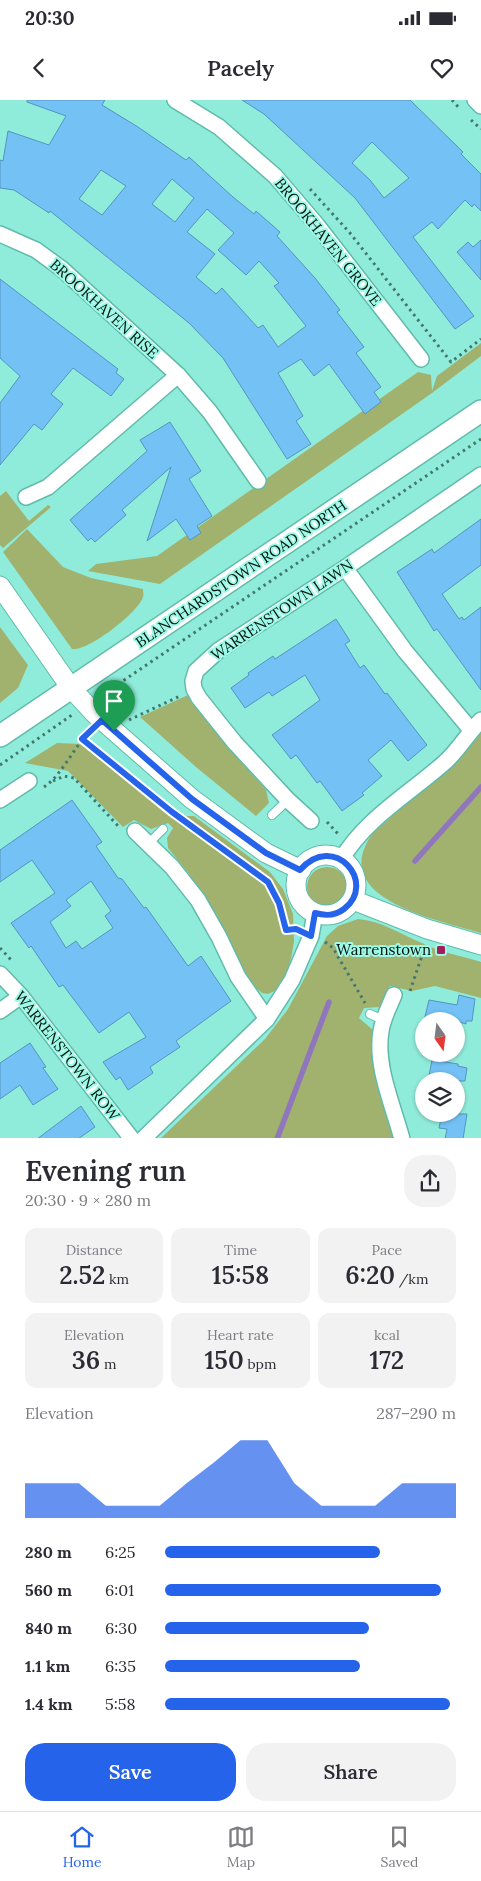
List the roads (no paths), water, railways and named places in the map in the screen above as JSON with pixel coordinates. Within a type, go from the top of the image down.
[{"type":"main road","name":"BLANCHARDSTOWN ROAD NORTH","points":[[0,736],[481,411]]},
{"type":"street","name":"BROOKHAVEN GROVE","points":[[175,100],[219,127],[275,176],[316,224],[421,359]]},
{"type":"street","points":[[475,100],[481,106]]},
{"type":"street","name":"BROOKHAVEN RISE","points":[[0,234],[36,250],[61,268],[178,376],[210,412],[258,481]]},
{"type":"street","points":[[26,497],[48,487],[178,376]]},
{"type":"street","name":"WARRENSTOWN LAWN","points":[[288,800],[235,742],[194,689],[193,681],[196,671],[219,650],[345,568],[481,475]]},
{"type":"street","points":[[341,860],[349,846],[362,832],[444,762],[476,725],[405,650],[345,568]]},
{"type":"street","points":[[0,586],[70,688],[108,725],[192,799],[266,853],[300,870]]},
{"type":"street","points":[[0,800],[29,781]]},
{"type":"street","points":[[288,800],[318,820]]},
{"type":"street","points":[[130,832],[149,843],[172,867],[198,900],[219,937],[238,977],[266,1019]]},
{"type":"street","points":[[323,856],[341,860],[348,865],[356,882],[353,900],[340,912],[324,915],[306,908],[300,900],[297,890],[300,870],[307,863],[323,856]]},
{"type":"street","points":[[353,900],[427,929],[481,944]]},
{"type":"street","points":[[143,1138],[266,1019],[292,980],[311,936],[315,913]]},
{"type":"street","name":"WARRENSTOWN ROW","points":[[0,974],[21,996],[132,1138]]},
{"type":"street","points":[[402,994],[377,1017],[380,1033],[381,1060],[402,1138]]},
{"type":"street","points":[[0,1012],[21,996]]},
{"type":"lane","points":[[272,815],[288,800]]},
{"type":"lane","points":[[149,843],[163,829]]},
{"type":"waterway","points":[[415,861],[481,787]]},
{"type":"waterway","points":[[277,1138],[329,1002]]},
{"type":"place","name":"Warrenstown","points":[[441,950]]}]
